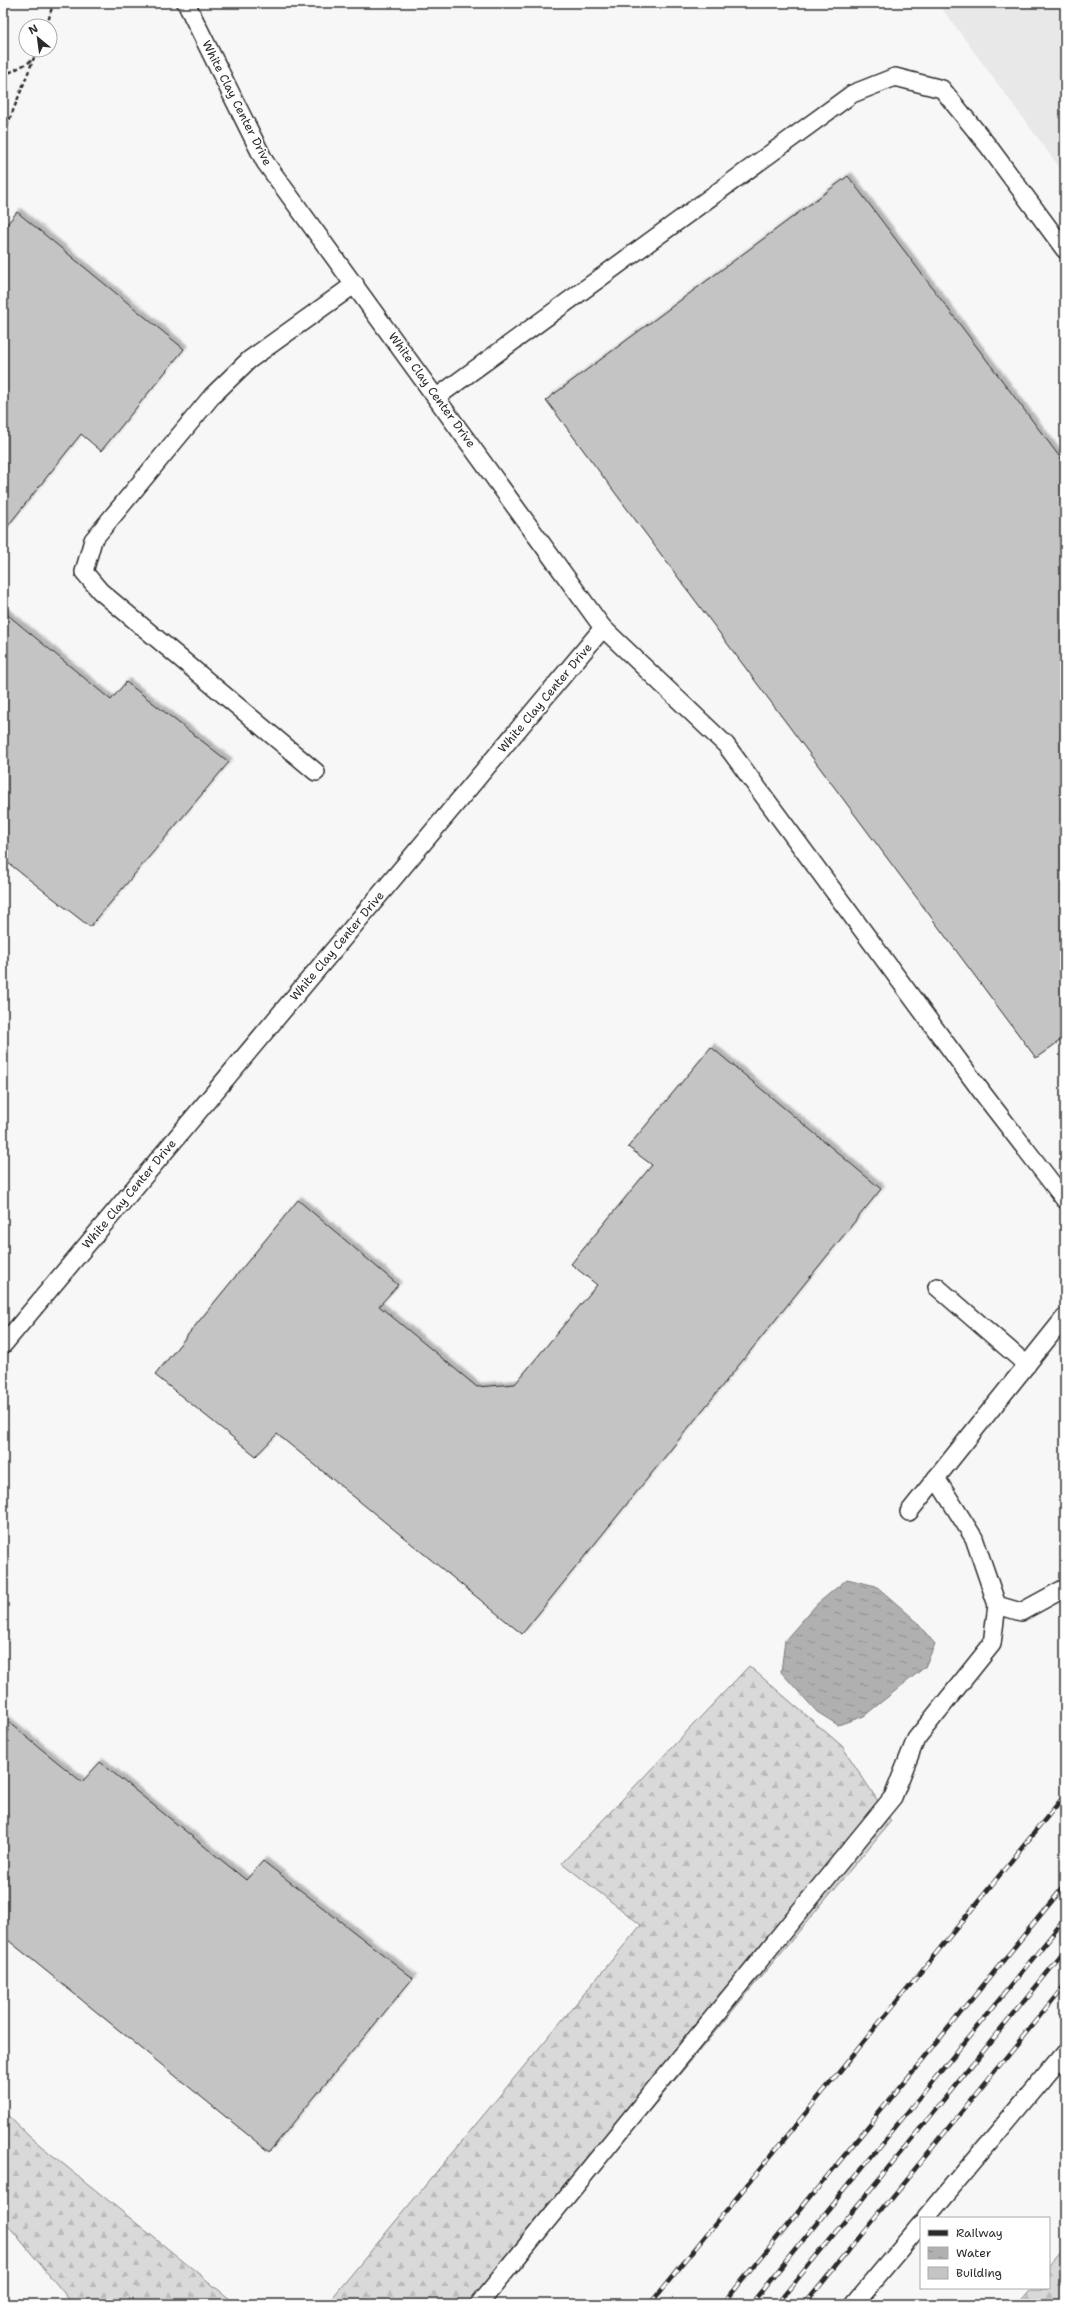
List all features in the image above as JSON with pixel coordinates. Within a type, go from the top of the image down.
[{"type":"lane","name":"White Clay Center Drive","points":[[3,1345],[603,628],[437,397],[265,162],[186,3]]},
{"type":"lane","points":[[437,397],[852,94],[895,77],[942,89],[989,148],[1065,250]]},
{"type":"lane","points":[[316,772],[100,591],[84,572],[93,540],[212,396],[250,360],[355,284]]},
{"type":"lane","points":[[603,628],[726,745],[984,1095],[1065,1200]]},
{"type":"lane","points":[[937,1287],[1027,1365]]},
{"type":"lane","points":[[909,1512],[1064,1321]]},
{"type":"lane","points":[[479,2304],[893,1797],[916,1739],[992,1644],[997,1605],[974,1538],[936,1478]]},
{"type":"lane","points":[[997,1605],[1021,1612],[1065,1588]]},
{"type":"lane","points":[[927,2217],[1065,2052]]},
{"type":"lane","points":[[854,2304],[920,2225]]},
{"type":"path","points":[[49,18],[53,3]]},
{"type":"path","points":[[3,76],[34,60]]},
{"type":"path","points":[[8,126],[34,60]]},
{"type":"shaded area","points":[[938,3],[1065,3],[1065,175]]},
{"type":"green space","points":[[749,1666],[842,1746],[891,1821],[488,2304],[327,2304],[641,1925],[562,1863]]},
{"type":"green space","points":[[3,2111],[30,2137],[236,2304],[73,2304],[3,2219]]},
{"type":"green space","points":[[1065,2248],[1065,2304],[1016,2304],[1029,2289],[1050,2289],[1050,2265]]},
{"type":"water","points":[[847,1579],[876,1586],[913,1618],[935,1644],[925,1667],[864,1716],[838,1725],[817,1712],[781,1672],[785,1640],[817,1604]]},
{"type":"building","points":[[848,176],[1065,464],[1065,1037],[1036,1058],[546,400]]},
{"type":"building","points":[[17,212],[184,349],[101,451],[81,434],[3,532],[3,229]]},
{"type":"building","points":[[3,611],[111,700],[126,682],[229,762],[90,927],[3,859]]},
{"type":"building","points":[[711,1047],[881,1189],[522,1634],[277,1434],[256,1456],[155,1375],[298,1200],[398,1285],[379,1306],[477,1387],[515,1384],[597,1285],[571,1264],[652,1165],[628,1147]]},
{"type":"building","points":[[3,1718],[82,1782],[100,1762],[246,1880],[263,1861],[413,1978],[269,2152],[3,1936]]},
{"type":"railway","points":[[650,2304],[1065,1795]]},
{"type":"railway","points":[[723,2304],[1065,1885]]},
{"type":"railway","points":[[751,2304],[1065,1919]]},
{"type":"railway","points":[[777,2304],[1065,1951]]},
{"type":"railway","points":[[805,2304],[1065,1985]]},
{"type":"railway","points":[[3,2299],[7,2304]]}]
